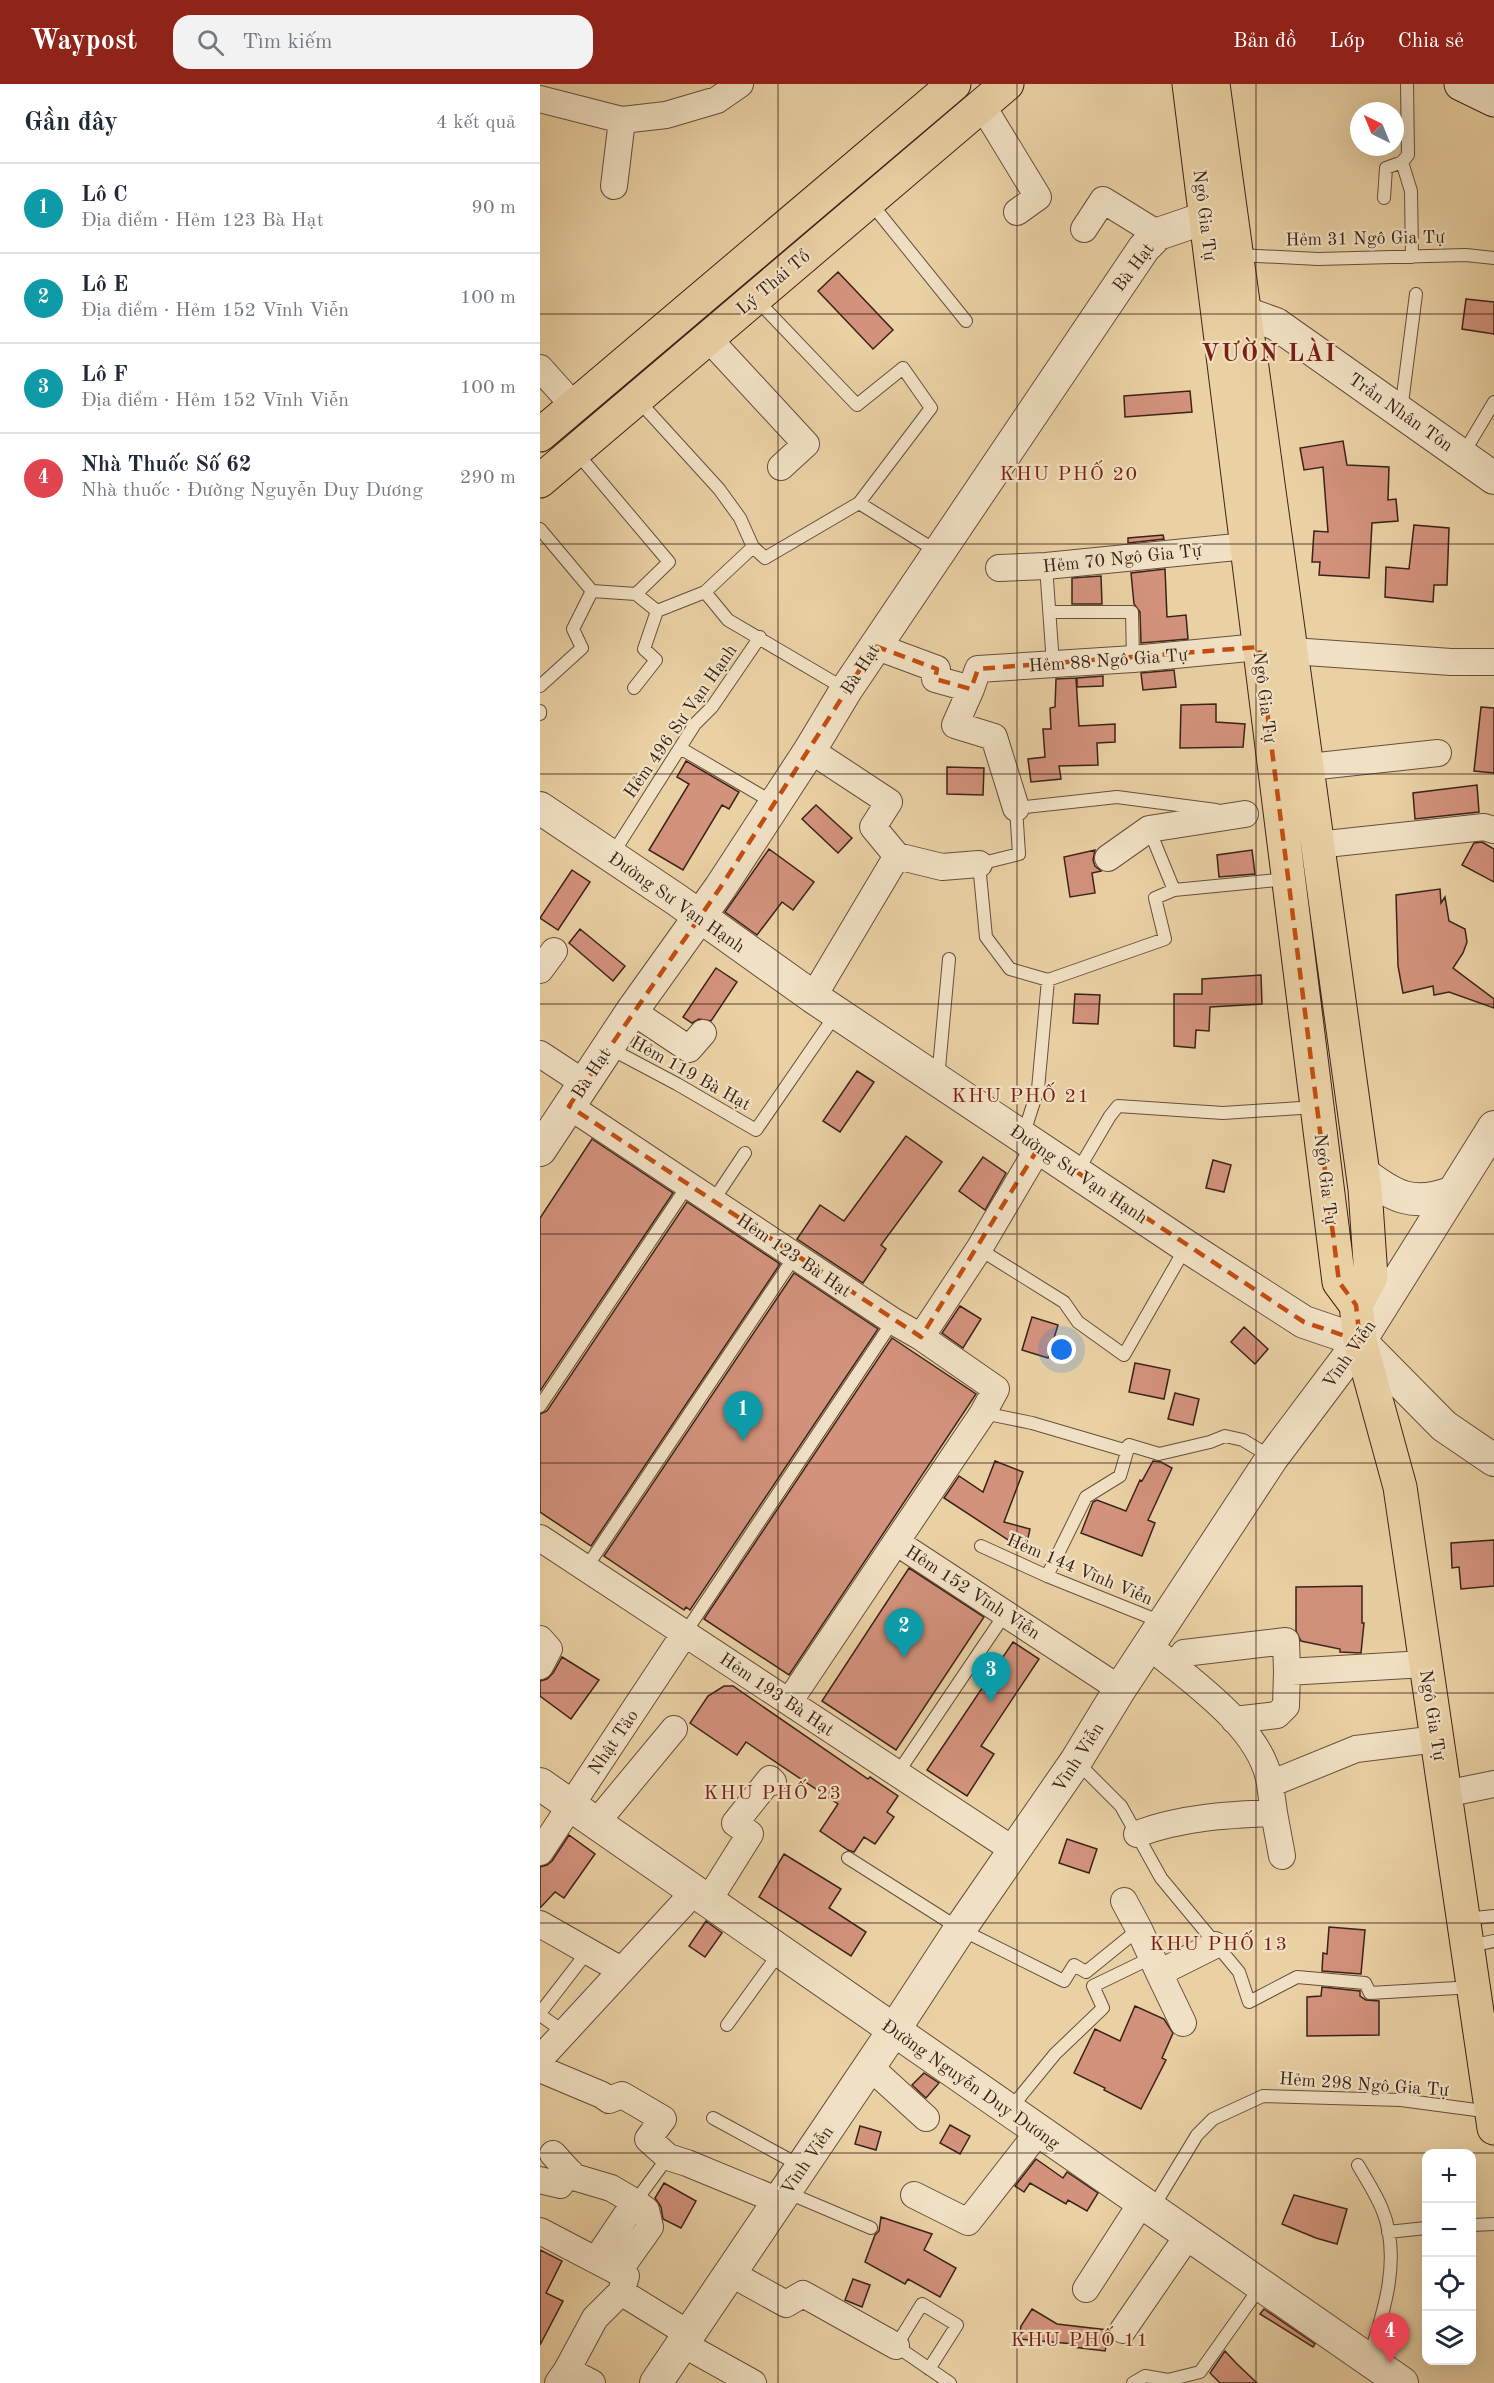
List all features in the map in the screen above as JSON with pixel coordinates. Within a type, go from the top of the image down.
[{"type":"main road","name":"Lý Thái Tổ","points":[[540,435],[954,84]]},
{"type":"main road","name":"Lý Thái Tổ","points":[[540,481],[1007,84]]},
{"type":"main road","name":"Ngô Gia Tự","points":[[1189,84],[1259,647],[1263,813],[1288,879],[1339,1282],[1356,1305],[1360,1341],[1400,1487],[1445,1794],[1480,1931],[1474,1987],[1493,2120]]},
{"type":"main road","name":"Ngô Gia Tự","points":[[1212,84],[1309,767],[1317,845],[1363,1173],[1371,1277],[1356,1305]]},
{"type":"main road","points":[[1461,84],[1494,100]]},
{"type":"street","points":[[540,99],[622,120],[666,115],[717,100],[740,84]]},
{"type":"street","points":[[982,105],[1038,197],[1017,212]]},
{"type":"street","points":[[614,186],[622,120]]},
{"type":"street","points":[[1084,229],[1103,200],[1158,234]]},
{"type":"street","name":"Bà Hạt","points":[[540,1150],[632,1011],[776,803],[875,646],[1144,248],[1158,234],[1205,218]]},
{"type":"street","name":"Trần Nhân Tôn","points":[[1245,312],[1276,324],[1494,478]]},
{"type":"street","points":[[708,338],[806,444],[781,467]]},
{"type":"street","points":[[540,368],[574,406]]},
{"type":"street","name":"Hẻm 70 Ngô Gia Tự","points":[[999,568],[1046,567],[1246,546]]},
{"type":"street","points":[[875,646],[937,669],[935,679],[970,689],[955,725],[994,737],[1016,808]]},
{"type":"street","name":"Hẻm 88 Ngô Gia Tự","points":[[970,689],[978,669],[1133,659],[1259,647]]},
{"type":"street","points":[[1292,651],[1450,662],[1494,662]]},
{"type":"street","points":[[810,750],[889,802],[873,826],[897,856],[942,867],[979,864]]},
{"type":"street","points":[[1309,767],[1438,753]]},
{"type":"street","name":"Đường Sư Vạn Hạnh","points":[[540,808],[825,1005],[1186,1246],[1304,1322],[1360,1341],[1444,1426],[1491,1452]]},
{"type":"street","points":[[1108,858],[1149,829],[1263,813]]},
{"type":"street","points":[[1317,845],[1485,827],[1494,830]]},
{"type":"street","points":[[825,1005],[897,856]]},
{"type":"street","points":[[632,1011],[689,1049],[703,1033]]},
{"type":"street","name":"Hẻm 123 Bà Hạt","points":[[540,1054],[577,1095],[688,1185],[893,1321],[921,1336],[996,1389],[983,1413]]},
{"type":"street","name":"Vĩnh Viễn","points":[[656,2383],[870,2067],[960,1929],[1076,1761],[1120,1689],[1272,1458],[1360,1341],[1494,1127]]},
{"type":"street","points":[[921,1336],[979,1249],[1031,1142]]},
{"type":"street","points":[[1363,1173],[1388,1191],[1412,1201],[1451,1193]]},
{"type":"street","name":"Hẻm 152 Vĩnh Viễn","points":[[983,1413],[896,1542],[1120,1689]]},
{"type":"street","name":"Hẻm 193 Bà Hạt","points":[[540,1538],[1015,1851]]},
{"type":"street","points":[[789,1702],[896,1542]]},
{"type":"street","name":"Nhật Tảo","points":[[540,1852],[686,1634]]},
{"type":"street","points":[[1157,1635],[1174,1666],[1209,1694],[1244,1731],[1268,1768],[1281,1856]]},
{"type":"street","points":[[540,1640],[549,1649],[540,1666]]},
{"type":"street","points":[[1174,1666],[1184,1653],[1286,1641],[1286,1706],[1277,1715],[1233,1720]]},
{"type":"street","points":[[1287,1672],[1425,1664]]},
{"type":"street","points":[[596,1823],[674,1730]]},
{"type":"street","points":[[1270,1784],[1356,1749],[1437,1739]]},
{"type":"street","points":[[540,2059],[621,1970],[701,1896],[750,1834],[735,1823],[770,1779],[773,1782]]},
{"type":"street","name":"Đường Nguyễn Duy Dương","points":[[540,1784],[1402,2383]]},
{"type":"street","points":[[1445,1794],[1494,1784]]},
{"type":"street","points":[[1137,1834],[1164,1824],[1214,1815],[1274,1813]]},
{"type":"street","points":[[1124,1901],[1183,2022]]},
{"type":"street","points":[[540,1924],[621,1970]]},
{"type":"street","points":[[1156,1965],[1215,1945]]},
{"type":"street","points":[[870,2067],[926,2118]]},
{"type":"street","points":[[540,2069],[609,2100],[622,2095],[663,2119],[648,2139],[668,2157],[789,2186]]},
{"type":"street","points":[[914,2195],[968,2222],[1039,2131]]},
{"type":"street","points":[[540,2180],[560,2185],[561,2163],[574,2177],[611,2188],[646,2210],[650,2227],[620,2282],[595,2318],[563,2376],[592,2383]]},
{"type":"street","points":[[596,2260],[635,2202]]},
{"type":"street","points":[[1086,2289],[1147,2206]]},
{"type":"street","points":[[540,2231],[596,2260],[686,2339],[753,2383]]},
{"type":"street","points":[[1123,2330],[1189,2234]]},
{"type":"street","points":[[730,2274],[786,2304],[803,2294],[896,2346]]},
{"type":"lane","points":[[1384,198],[1386,168],[1402,162],[1408,155],[1407,84]]},
{"type":"lane","points":[[1402,162],[1411,191],[1412,256]]},
{"type":"lane","points":[[870,201],[966,321]]},
{"type":"lane","name":"Hẻm 31 Ngô Gia Tự","points":[[1236,255],[1318,259],[1466,255],[1494,258]]},
{"type":"lane","points":[[1401,412],[1416,294]]},
{"type":"lane","points":[[636,399],[719,489],[740,518],[753,547],[765,558],[859,503],[931,408],[903,368],[857,405],[755,298]]},
{"type":"lane","points":[[1462,455],[1494,402]]},
{"type":"lane","points":[[575,451],[669,562],[636,594]]},
{"type":"lane","points":[[859,503],[938,552]]},
{"type":"lane","points":[[540,529],[592,591],[636,594],[657,611]]},
{"type":"lane","points":[[634,688],[656,660],[644,649],[657,611],[705,592],[753,547]]},
{"type":"lane","points":[[1046,567],[1053,664]]},
{"type":"lane","points":[[540,686],[582,648],[573,629],[592,591]]},
{"type":"lane","points":[[705,592],[728,620],[846,690]]},
{"type":"lane","points":[[1050,612],[1132,612],[1133,659]]},
{"type":"lane","name":"Hẻm 496 Sư Vạn Hạnh","points":[[611,856],[695,724],[712,707],[760,637]]},
{"type":"lane","points":[[680,748],[776,803]]},
{"type":"lane","points":[[1263,813],[1117,797],[1016,808],[1018,854],[979,864],[986,937],[1010,969],[1048,980],[1165,939],[1155,898],[1174,890],[1288,879]]},
{"type":"lane","points":[[1149,829],[1174,890]]},
{"type":"lane","points":[[938,1080],[949,959]]},
{"type":"lane","points":[[1031,1142],[1048,980]]},
{"type":"lane","name":"Hẻm 119 Bà Hạt","points":[[608,1048],[677,1084],[756,1130],[825,1005]]},
{"type":"lane","points":[[1077,1172],[1118,1106],[1223,1113],[1317,1107]]},
{"type":"lane","points":[[713,1201],[745,1153]]},
{"type":"lane","points":[[540,1406],[688,1185]]},
{"type":"lane","points":[[979,1249],[1064,1302],[1078,1322],[1124,1355],[1186,1246]]},
{"type":"lane","points":[[586,1568],[795,1256]]},
{"type":"lane","points":[[686,1634],[893,1321]]},
{"type":"lane","points":[[983,1413],[1032,1423],[1124,1450],[1129,1445]]},
{"type":"lane","points":[[1129,1445],[1159,1454],[1210,1442],[1225,1436],[1243,1440],[1272,1458]]},
{"type":"lane","points":[[1047,1576],[1086,1497],[1119,1476],[1129,1445]]},
{"type":"lane","name":"Hẻm 144 Vĩnh Viễn","points":[[981,1546],[1047,1576],[1157,1635]]},
{"type":"lane","points":[[897,1774],[1005,1614]]},
{"type":"lane","points":[[1076,1761],[1121,1806],[1161,1878],[1239,1972],[1249,2002],[1297,1977],[1365,1983],[1370,1993],[1474,1987]]},
{"type":"lane","points":[[848,1858],[960,1929],[1064,1981],[1074,1965],[1086,1972],[1139,1929]]},
{"type":"lane","points":[[564,2032],[540,2014],[588,1951]]},
{"type":"lane","points":[[727,2025],[780,1951]]},
{"type":"lane","points":[[1010,2110],[1055,2054],[1102,2008],[1093,1986],[1156,1965]]},
{"type":"lane","name":"Hẻm 298 Ngô Gia Tự","points":[[1147,2206],[1197,2135],[1213,2118],[1263,2096],[1401,2100],[1493,2120]]},
{"type":"lane","points":[[713,2118],[789,2186],[871,2228]]},
{"type":"lane","points":[[635,2202],[668,2157]]},
{"type":"lane","points":[[1358,2165],[1382,2210],[1388,2232],[1390,2255],[1386,2304],[1368,2360]]},
{"type":"lane","points":[[1476,2225],[1494,2224]]},
{"type":"lane","points":[[1388,2232],[1422,2228]]},
{"type":"lane","points":[[1133,2383],[1145,2376],[1170,2381],[1200,2372],[1262,2285]]},
{"type":"lane","points":[[929,2369],[957,2325],[922,2304],[896,2346],[929,2369],[950,2383]]},
{"type":"highlighted area","points":[[875,646],[937,669],[935,679],[971,689],[978,669],[1259,647],[1339,1282],[1356,1305],[1360,1341],[1304,1322],[1039,1147],[921,1337],[569,1106],[720,888]]},
{"type":"building","points":[[838,272],[893,330],[873,349],[818,291]]},
{"type":"building","points":[[1466,299],[1494,302],[1494,334],[1462,329]]},
{"type":"building","points":[[1190,391],[1192,412],[1125,417],[1124,396]]},
{"type":"building","points":[[1343,441],[1347,465],[1389,467],[1388,500],[1396,499],[1398,521],[1372,523],[1369,578],[1319,575],[1320,562],[1312,562],[1314,531],[1328,532],[1323,467],[1304,470],[1300,448]]},
{"type":"building","points":[[1414,525],[1449,528],[1447,585],[1434,585],[1433,602],[1385,597],[1386,567],[1409,569]]},
{"type":"building","points":[[1163,535],[1164,539],[1128,543],[1128,538]]},
{"type":"building","points":[[1165,569],[1167,617],[1186,615],[1188,639],[1141,643],[1140,612],[1134,604],[1131,573]]},
{"type":"building","points":[[1101,576],[1102,604],[1072,604],[1072,578]]},
{"type":"building","points":[[1174,670],[1176,687],[1143,690],[1141,673]]},
{"type":"building","points":[[1103,676],[1103,686],[1077,687],[1077,678]]},
{"type":"building","points":[[1076,678],[1079,726],[1115,724],[1115,742],[1097,743],[1098,765],[1059,766],[1061,779],[1031,782],[1028,759],[1045,757],[1043,729],[1051,729],[1050,708],[1055,707],[1056,679]]},
{"type":"building","points":[[1216,704],[1216,722],[1245,724],[1243,747],[1180,748],[1181,705]]},
{"type":"building","points":[[1481,707],[1494,708],[1494,773],[1474,771]]},
{"type":"building","points":[[686,761],[739,792],[729,809],[722,805],[683,870],[649,850],[689,784],[677,777]]},
{"type":"building","points":[[947,767],[984,768],[983,795],[947,794]]},
{"type":"building","points":[[1477,785],[1479,812],[1415,819],[1413,793]]},
{"type":"building","points":[[816,805],[852,838],[838,853],[802,819]]},
{"type":"building","points":[[1482,842],[1494,849],[1494,882],[1462,865],[1474,843]]},
{"type":"building","points":[[769,849],[814,882],[793,910],[782,902],[757,935],[725,912]]},
{"type":"building","points":[[1095,850],[1093,860],[1095,866],[1101,871],[1092,873],[1095,893],[1070,897],[1064,857]]},
{"type":"building","points":[[1252,850],[1255,874],[1219,877],[1217,855]]},
{"type":"building","points":[[572,870],[590,882],[558,930],[540,918]]},
{"type":"building","points":[[1440,889],[1441,903],[1445,897],[1449,921],[1465,929],[1467,942],[1453,968],[1494,999],[1494,1008],[1449,992],[1434,995],[1433,986],[1403,993],[1398,966],[1396,895]]},
{"type":"building","points":[[580,929],[625,966],[613,981],[569,943]]},
{"type":"building","points":[[716,968],[737,982],[711,1021],[699,1019],[692,1023],[683,1017]]},
{"type":"building","points":[[1261,975],[1262,1004],[1210,1007],[1209,1031],[1196,1030],[1195,1048],[1174,1046],[1174,994],[1202,994],[1202,979]]},
{"type":"building","points":[[1075,994],[1100,995],[1098,1024],[1073,1023]]},
{"type":"building","points":[[857,1071],[874,1082],[840,1132],[823,1121]]},
{"type":"building","points":[[906,1136],[942,1162],[881,1245],[886,1249],[863,1283],[797,1239],[820,1205],[844,1221]]},
{"type":"building","points":[[592,1139],[673,1193],[540,1391],[540,1218]]},
{"type":"building","points":[[983,1157],[1006,1173],[985,1210],[959,1191]]},
{"type":"building","points":[[1213,1160],[1231,1165],[1224,1192],[1206,1188]]},
{"type":"building","points":[[687,1202],[780,1264],[591,1546],[540,1512],[540,1414],[547,1411]]},
{"type":"building","points":[[794,1273],[878,1329],[690,1610],[686,1607],[684,1610],[604,1556]]},
{"type":"building","points":[[960,1306],[981,1319],[963,1348],[942,1333]]},
{"type":"building","points":[[1032,1317],[1058,1325],[1048,1358],[1022,1350]]},
{"type":"building","points":[[1244,1327],[1268,1349],[1255,1364],[1231,1342]]},
{"type":"building","points":[[892,1338],[976,1394],[789,1675],[704,1619]]},
{"type":"building","points":[[1135,1363],[1170,1370],[1164,1399],[1129,1392]]},
{"type":"building","points":[[1175,1393],[1199,1399],[1193,1425],[1168,1419]]},
{"type":"building","points":[[995,1461],[1023,1472],[1004,1522],[1030,1529],[1025,1551],[944,1498],[959,1476],[983,1492]]},
{"type":"building","points":[[1153,1461],[1161,1462],[1172,1468],[1148,1520],[1155,1523],[1142,1556],[1081,1533],[1093,1502],[1097,1500],[1126,1511],[1140,1480],[1142,1481]]},
{"type":"building","points":[[1494,1540],[1494,1586],[1461,1589],[1459,1567],[1452,1568],[1451,1543]]},
{"type":"building","points":[[909,1568],[984,1617],[896,1750],[822,1701]]},
{"type":"building","points":[[1362,1586],[1362,1623],[1364,1623],[1361,1653],[1340,1652],[1340,1649],[1301,1641],[1296,1631],[1296,1587]]},
{"type":"building","points":[[1013,1642],[1039,1659],[981,1746],[994,1754],[967,1796],[927,1770]]},
{"type":"building","points":[[562,1657],[599,1680],[571,1719],[540,1696],[540,1681],[547,1679],[553,1673]]},
{"type":"building","points":[[724,1686],[733,1686],[868,1779],[870,1777],[898,1796],[887,1812],[894,1817],[875,1844],[864,1837],[854,1852],[848,1850],[820,1831],[838,1804],[746,1742],[737,1755],[690,1723],[708,1696]]},
{"type":"building","points":[[569,1835],[595,1854],[564,1898],[555,1892],[540,1908],[540,1867],[552,1861]]},
{"type":"building","points":[[1067,1839],[1097,1849],[1089,1873],[1059,1863]]},
{"type":"building","points":[[784,1854],[841,1889],[829,1908],[866,1932],[851,1956],[759,1897]]},
{"type":"building","points":[[706,1921],[722,1933],[705,1957],[689,1946]]},
{"type":"building","points":[[1329,1927],[1365,1930],[1361,1974],[1322,1971],[1323,1953],[1327,1954]]},
{"type":"building","points":[[1322,1987],[1360,1991],[1360,1996],[1366,2000],[1379,2001],[1379,2035],[1307,2036],[1307,1997],[1321,1996]]},
{"type":"building","points":[[1135,2006],[1164,2019],[1173,2033],[1162,2058],[1166,2060],[1141,2109],[1074,2073],[1095,2029],[1120,2041]]},
{"type":"building","points":[[924,2073],[939,2083],[926,2098],[912,2085]]},
{"type":"building","points":[[950,2125],[970,2136],[960,2154],[940,2143]]},
{"type":"building","points":[[860,2126],[881,2132],[876,2150],[855,2144]]},
{"type":"building","points":[[1036,2159],[1063,2178],[1067,2172],[1098,2193],[1087,2211],[1068,2200],[1066,2204],[1030,2183],[1024,2192],[1015,2186]]},
{"type":"building","points":[[664,2183],[696,2201],[681,2228],[663,2219],[661,2207],[655,2198]]},
{"type":"building","points":[[1294,2195],[1347,2209],[1337,2244],[1282,2224]]},
{"type":"building","points":[[881,2217],[932,2234],[924,2250],[956,2268],[940,2297],[908,2279],[905,2284],[865,2262],[875,2235],[879,2231]]},
{"type":"building","points":[[540,2250],[562,2261],[546,2293],[563,2301],[540,2345]]},
{"type":"building","points":[[853,2279],[870,2285],[862,2307],[845,2300]]},
{"type":"building","points":[[1032,2309],[1057,2324],[1108,2330],[1108,2347],[1105,2351],[1073,2347],[1074,2344],[1019,2339],[1021,2326]]},
{"type":"building","points":[[1264,2309],[1315,2344],[1313,2347],[1260,2314]]},
{"type":"building","points":[[1225,2351],[1257,2383],[1220,2383],[1210,2373]]},
{"type":"place","name":"Lô C","points":[[743,1441]]},
{"type":"place","name":"Lô E","points":[[904,1658]]},
{"type":"place","name":"Lô F","points":[[991,1702]]},
{"type":"place","name":"Nhà Thuốc Số 62","points":[[1390,2363]]},
{"type":"district","name":"VƯỜN LÀI","points":[[1269,353]]},
{"type":"district","name":"KHU PHỐ 20","points":[[1069,473]]},
{"type":"district","name":"KHU PHỐ 21","points":[[1021,1095]]},
{"type":"district","name":"KHU PHỐ 23","points":[[773,1792]]},
{"type":"district","name":"KHU PHỐ 13","points":[[1219,1943]]},
{"type":"district","name":"KHU PHỐ 11","points":[[1080,2339]]}]
